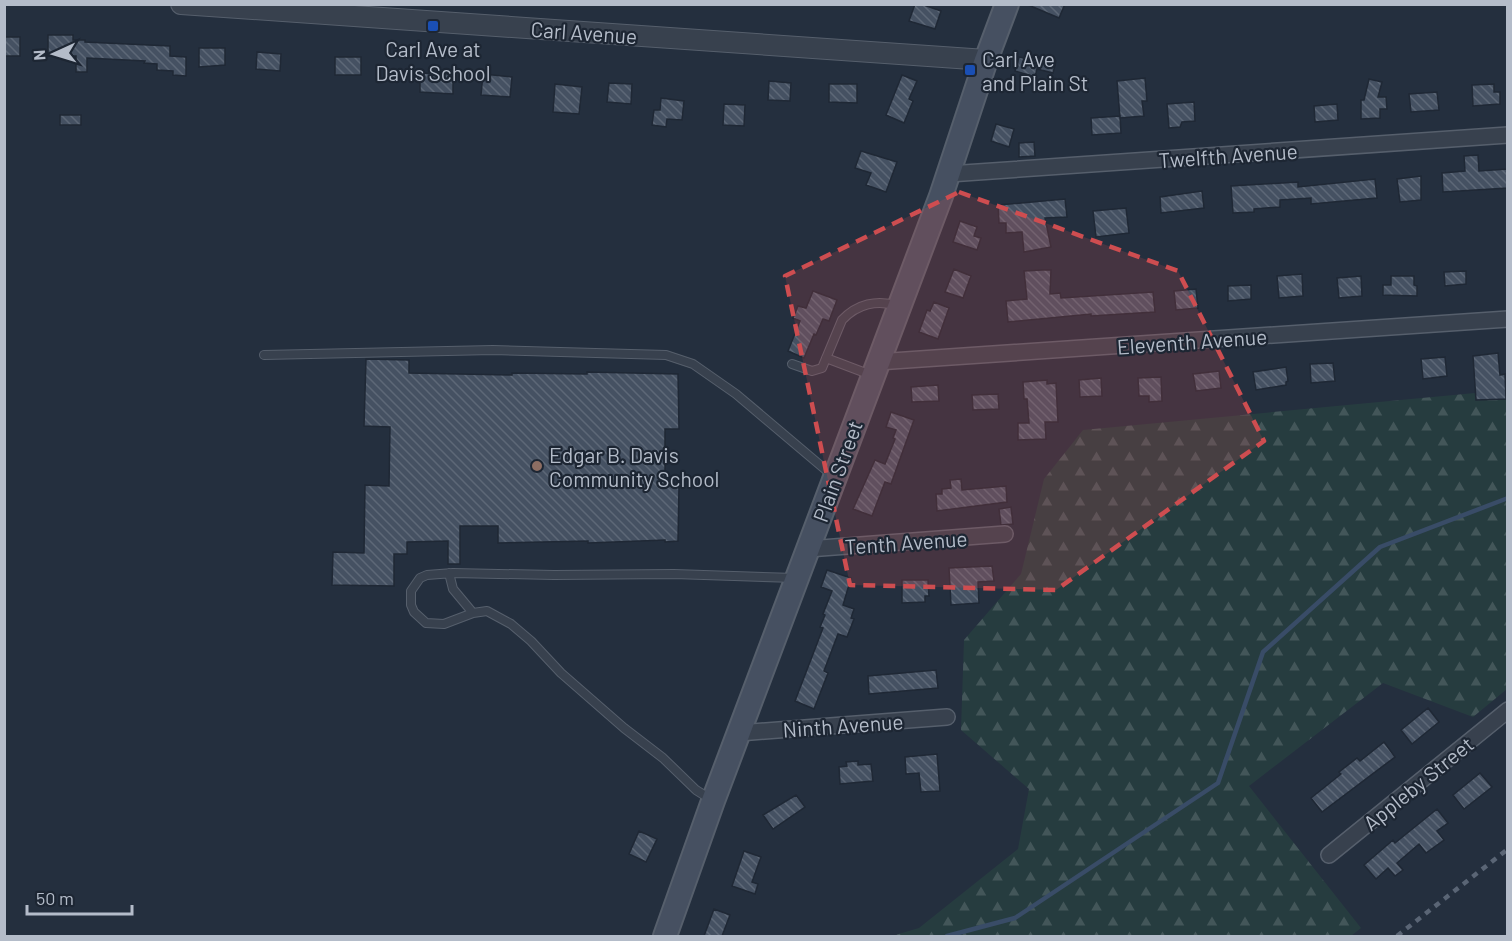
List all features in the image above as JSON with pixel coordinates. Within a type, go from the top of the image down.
[{"type":"main road","name":"Plain Street","points":[[665,936],[796,578],[949,174],[1007,4]]},
{"type":"street","name":"Carl Avenue","points":[[181,4],[986,60]]},
{"type":"street","name":"Twelfth Avenue","points":[[949,174],[1508,135]]},
{"type":"street","name":"Eleventh Avenue","points":[[875,369],[1508,319]]},
{"type":"street","name":"Tenth Avenue","points":[[808,549],[1005,534]]},
{"type":"street","name":"Appleby Street","points":[[1329,855],[1508,710]]},
{"type":"street","name":"Ninth Avenue","points":[[739,732],[947,717]]},
{"type":"lane","points":[[792,364],[812,371],[822,368],[842,320],[856,308],[887,302],[900,307]]},
{"type":"lane","points":[[264,355],[493,350],[666,355],[693,364],[736,394],[834,477]]},
{"type":"lane","points":[[826,358],[875,369]]},
{"type":"lane","points":[[449,573],[453,589],[473,613]]},
{"type":"lane","points":[[713,801],[696,790],[663,758],[561,673],[531,641],[511,624],[492,612],[483,611],[454,621],[432,624],[422,620],[414,612],[410,598],[411,591],[416,582],[427,575],[449,573],[664,574],[796,578]]},
{"type":"highlighted area","points":[[959,192],[1178,271],[1264,441],[1056,590],[850,585],[785,276]]},
{"type":"green space","points":[[1507,390],[1507,689],[1473,717],[1383,683],[1249,786],[1361,928],[1351,936],[892,936],[919,928],[1018,849],[1029,789],[961,730],[964,640],[1021,574],[1044,479],[1083,430]]},
{"type":"building","points":[[915,4],[941,11],[935,29],[909,21]]},
{"type":"building","points":[[1026,4],[1065,4],[1059,18]]},
{"type":"building","points":[[48,35],[73,35],[73,40],[85,40],[85,42],[170,46],[170,56],[186,57],[186,76],[173,75],[173,71],[157,70],[157,64],[144,63],[145,61],[87,58],[87,72],[76,72],[76,56],[48,56]]},
{"type":"building","points":[[4,37],[20,37],[20,56],[4,56]]},
{"type":"building","points":[[199,48],[225,48],[225,65],[199,67]]},
{"type":"building","points":[[257,52],[281,54],[280,71],[256,69]]},
{"type":"building","points":[[1035,56],[1056,61],[1053,73],[1037,69],[1035,77],[1015,71],[1019,57],[1033,60]]},
{"type":"building","points":[[335,57],[361,57],[361,75],[335,75]]},
{"type":"building","points":[[420,73],[453,74],[453,94],[420,92]]},
{"type":"building","points":[[483,74],[512,77],[510,97],[481,95]]},
{"type":"building","points":[[902,75],[917,81],[909,99],[913,101],[904,123],[886,115]]},
{"type":"building","points":[[1145,78],[1147,101],[1142,101],[1144,116],[1120,118],[1117,81]]},
{"type":"building","points":[[1369,79],[1382,82],[1378,97],[1386,97],[1387,109],[1380,109],[1380,118],[1361,119],[1361,100],[1364,100]]},
{"type":"building","points":[[769,81],[791,83],[790,101],[768,100]]},
{"type":"building","points":[[609,83],[632,84],[631,104],[607,102]]},
{"type":"building","points":[[555,84],[582,87],[579,114],[553,112]]},
{"type":"building","points":[[829,84],[857,84],[857,103],[829,102]]},
{"type":"building","points":[[1494,84],[1494,92],[1500,92],[1500,104],[1473,106],[1472,85]]},
{"type":"building","points":[[1437,92],[1439,110],[1411,112],[1409,94]]},
{"type":"building","points":[[661,98],[684,101],[682,120],[667,119],[666,127],[652,125],[654,110],[660,110]]},
{"type":"building","points":[[1194,102],[1195,121],[1182,122],[1180,127],[1169,128],[1167,104]]},
{"type":"building","points":[[724,104],[745,105],[744,126],[723,125]]},
{"type":"building","points":[[1337,104],[1338,120],[1315,122],[1314,106]]},
{"type":"building","points":[[60,115],[81,115],[81,125],[60,125]]},
{"type":"building","points":[[1120,116],[1121,133],[1092,135],[1091,118]]},
{"type":"building","points":[[996,124],[1014,129],[1009,147],[991,141]]},
{"type":"building","points":[[1034,142],[1035,156],[1019,157],[1019,143]]},
{"type":"building","points":[[861,151],[897,162],[886,192],[866,185],[871,173],[855,168]]},
{"type":"building","points":[[1478,155],[1479,171],[1508,169],[1508,188],[1443,192],[1442,173],[1465,171],[1464,156]]},
{"type":"building","points":[[1421,176],[1421,200],[1400,202],[1397,179]]},
{"type":"building","points":[[1375,179],[1377,198],[1311,204],[1311,198],[1280,200],[1280,207],[1233,213],[1231,186],[1298,182],[1298,187]]},
{"type":"building","points":[[1202,191],[1204,208],[1161,213],[1160,197]]},
{"type":"building","points":[[1065,199],[1067,217],[1045,218],[1051,247],[1024,252],[1022,232],[1006,233],[1006,223],[999,223],[998,205]]},
{"type":"building","points":[[1126,208],[1129,233],[1096,237],[1093,211]]},
{"type":"building","points":[[960,221],[977,227],[974,236],[981,238],[977,250],[953,242]]},
{"type":"building","points":[[954,269],[971,276],[963,298],[945,292]]},
{"type":"building","points":[[1051,270],[1050,294],[1060,293],[1061,298],[1153,292],[1155,312],[1091,316],[1091,314],[1008,322],[1006,301],[1027,299],[1024,271]]},
{"type":"building","points":[[1466,271],[1466,284],[1445,286],[1444,272]]},
{"type":"building","points":[[1302,274],[1303,296],[1279,298],[1277,276]]},
{"type":"building","points":[[1361,276],[1362,296],[1339,298],[1337,278]]},
{"type":"building","points":[[1391,276],[1414,276],[1417,296],[1383,295],[1383,285],[1391,285]]},
{"type":"building","points":[[1251,285],[1251,299],[1228,301],[1228,286]]},
{"type":"building","points":[[1196,289],[1198,308],[1176,310],[1174,291]]},
{"type":"building","points":[[813,291],[837,300],[829,321],[823,319],[804,358],[788,351],[800,321],[793,318],[798,306],[806,308]]},
{"type":"building","points":[[934,302],[949,308],[938,339],[919,332],[927,310],[930,311]]},
{"type":"building","points":[[1498,353],[1500,375],[1505,374],[1506,399],[1476,400],[1473,356]]},
{"type":"building","points":[[1445,357],[1447,376],[1423,379],[1421,359]]},
{"type":"building","points":[[366,359],[409,360],[409,373],[678,374],[679,429],[665,429],[665,485],[679,486],[678,541],[498,543],[498,526],[460,526],[460,564],[448,564],[448,541],[407,542],[407,554],[394,554],[394,586],[332,585],[333,552],[364,553],[365,485],[389,486],[390,427],[364,426]]},
{"type":"building","points":[[1333,363],[1335,381],[1311,383],[1310,364]]},
{"type":"building","points":[[1286,367],[1288,381],[1286,385],[1256,390],[1253,372]]},
{"type":"building","points":[[1219,371],[1221,388],[1196,391],[1193,374]]},
{"type":"building","points":[[1161,377],[1162,401],[1149,402],[1149,396],[1139,396],[1138,378]]},
{"type":"building","points":[[1101,378],[1102,396],[1080,397],[1079,380]]},
{"type":"building","points":[[1047,380],[1047,384],[1056,383],[1058,422],[1045,422],[1046,439],[1018,440],[1018,423],[1029,423],[1023,382]]},
{"type":"building","points":[[938,385],[939,401],[912,402],[911,387]]},
{"type":"building","points":[[998,394],[999,409],[973,410],[972,395]]},
{"type":"building","points":[[891,412],[914,420],[891,484],[885,482],[872,516],[853,509],[875,460],[885,464],[895,439],[893,438],[896,430],[886,427]]},
{"type":"building","points":[[961,479],[962,490],[1006,486],[1007,502],[937,511],[936,494],[942,494],[942,489],[951,488],[950,480]]},
{"type":"building","points":[[1011,507],[1013,524],[1001,525],[999,509]]},
{"type":"building","points":[[992,566],[994,581],[978,582],[979,603],[951,605],[949,568]]},
{"type":"building","points":[[827,570],[851,578],[843,605],[854,609],[851,618],[854,619],[847,637],[838,634],[824,671],[828,673],[814,709],[795,701],[823,628],[820,627],[825,615],[823,614],[832,591],[821,587]]},
{"type":"building","points":[[902,580],[928,580],[929,596],[925,596],[925,602],[902,603]]},
{"type":"building","points":[[936,670],[938,688],[869,694],[868,676]]},
{"type":"building","points":[[1428,708],[1439,722],[1412,744],[1401,730]]},
{"type":"building","points":[[1384,742],[1395,757],[1322,812],[1311,798],[1357,758],[1360,761]]},
{"type":"building","points":[[937,754],[940,791],[921,792],[919,773],[906,774],[905,757]]},
{"type":"building","points":[[858,761],[858,765],[871,764],[873,781],[840,784],[839,767],[847,766],[846,762]]},
{"type":"building","points":[[1480,773],[1492,787],[1464,809],[1453,795]]},
{"type":"building","points":[[796,795],[805,807],[773,829],[763,815]]},
{"type":"building","points":[[1437,809],[1448,823],[1437,831],[1444,840],[1426,853],[1419,844],[1397,863],[1403,870],[1395,876],[1388,868],[1376,879],[1364,865],[1393,840],[1395,843]]},
{"type":"building","points":[[639,831],[657,839],[646,862],[629,854]]},
{"type":"building","points":[[744,851],[761,857],[752,882],[758,884],[755,894],[732,886]]},
{"type":"building","points":[[714,909],[730,915],[722,936],[704,936]]},
{"type":"waterway","points":[[947,936],[1015,918],[1218,783],[1263,652],[1380,547],[1508,498]]},
{"type":"railway","points":[[1397,936],[1508,849]]},
{"type":"place","name":"Carl Ave at Davis School","points":[[433,26]]},
{"type":"place","name":"Carl Ave and Plain St","points":[[970,70]]},
{"type":"place","name":"Edgar B. Davis Community School","points":[[537,466]]}]
